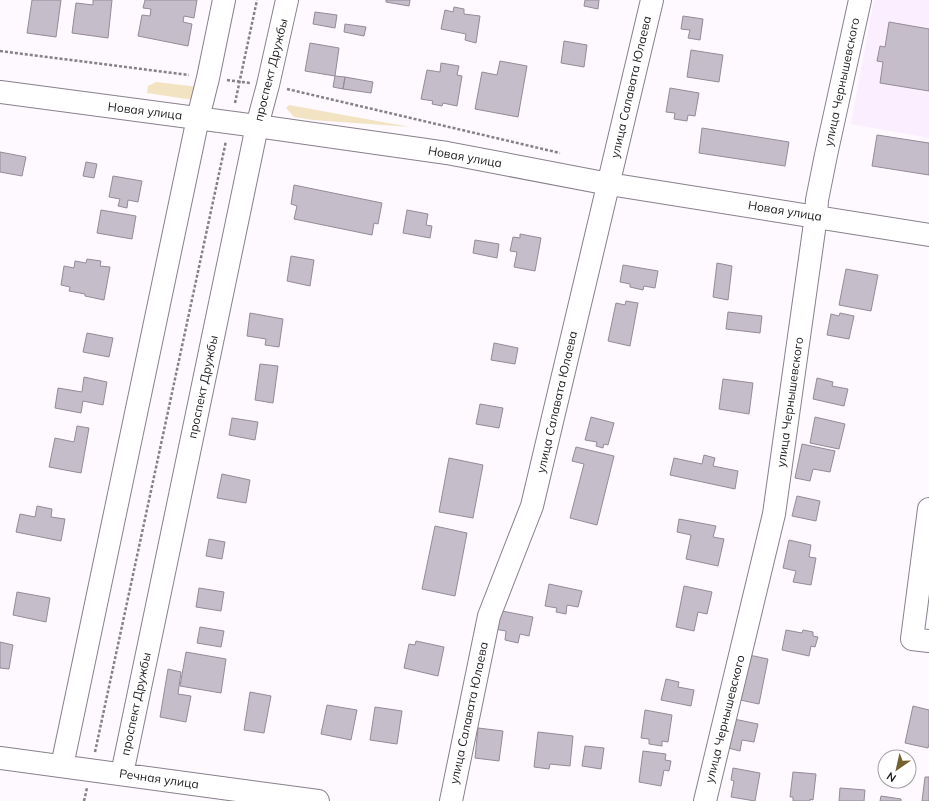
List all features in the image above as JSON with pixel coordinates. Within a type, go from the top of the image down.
[{"type":"street","points":[[62,766],[224,0]]},
{"type":"street","name":"проспект Дружбы","points":[[122,774],[257,126],[268,85],[287,0]]},
{"type":"street","name":"улица Салавата Юлаева","points":[[451,801],[489,616],[532,506],[652,0]]},
{"type":"street","name":"улица Чернышевского","points":[[705,801],[774,514],[817,200],[860,0]]},
{"type":"street","name":"Новая улица","points":[[0,92],[230,122],[447,153],[609,184],[929,235]]},
{"type":"street","points":[[929,509],[912,639],[929,641]]},
{"type":"street","name":"Речная улица","points":[[0,758],[318,801]]},
{"type":"path","points":[[84,801],[92,770],[257,0]]},
{"type":"path","points":[[0,51],[268,85]]},
{"type":"shaded area","points":[[874,0],[929,0],[929,138],[851,124]]},
{"type":"shaded area","points":[[156,82],[199,87],[193,100],[147,93],[148,86]]},
{"type":"shaded area","points":[[289,105],[410,127],[313,120],[294,117],[286,108]]},
{"type":"building","points":[[32,0],[61,0],[56,37],[27,33]]},
{"type":"building","points":[[93,0],[112,0],[108,38],[72,33],[76,3],[93,5]]},
{"type":"building","points":[[145,0],[197,0],[194,18],[184,16],[183,22],[192,24],[188,46],[138,36],[142,15],[150,16],[151,9],[143,8]]},
{"type":"building","points":[[386,0],[410,0],[409,6],[386,2]]},
{"type":"building","points":[[585,0],[599,0],[598,9],[584,6]]},
{"type":"building","points":[[454,7],[464,9],[464,14],[480,16],[476,43],[465,40],[466,34],[441,29],[445,10],[453,12]]},
{"type":"building","points":[[315,12],[337,15],[335,28],[313,24]]},
{"type":"building","points":[[683,16],[703,19],[700,40],[688,38],[690,30],[681,29]]},
{"type":"building","points":[[889,22],[929,29],[929,91],[880,83],[883,62],[877,61],[880,46],[885,47]]},
{"type":"building","points":[[345,24],[366,27],[364,36],[344,32]]},
{"type":"building","points":[[564,41],[587,45],[584,67],[561,63]]},
{"type":"building","points":[[310,43],[339,48],[335,76],[305,71]]},
{"type":"building","points":[[691,50],[723,55],[719,82],[687,77]]},
{"type":"building","points":[[500,61],[527,66],[518,117],[475,109],[482,72],[497,75]]},
{"type":"building","points":[[441,63],[459,66],[457,75],[462,76],[457,106],[443,103],[442,106],[432,104],[433,101],[421,99],[427,70],[440,72]]},
{"type":"building","points":[[335,76],[345,77],[343,89],[333,87]]},
{"type":"building","points":[[345,77],[373,82],[371,93],[343,89]]},
{"type":"building","points":[[670,88],[699,93],[695,116],[688,115],[687,121],[674,119],[675,113],[666,112]]},
{"type":"building","points":[[702,128],[789,142],[785,166],[699,153]]},
{"type":"building","points":[[877,135],[929,143],[929,175],[872,166]]},
{"type":"building","points":[[0,152],[26,157],[22,176],[0,172]]},
{"type":"building","points":[[86,162],[97,164],[94,178],[83,176]]},
{"type":"building","points":[[113,176],[142,181],[138,202],[128,200],[127,208],[118,206],[120,199],[109,197]]},
{"type":"building","points":[[294,185],[382,203],[378,224],[374,223],[372,235],[294,219],[297,206],[291,204]]},
{"type":"building","points":[[101,210],[136,216],[132,239],[97,233]]},
{"type":"building","points":[[407,210],[428,214],[426,225],[432,226],[430,238],[403,233]]},
{"type":"building","points":[[520,234],[541,238],[535,271],[514,267],[517,252],[510,251],[513,237],[520,238]]},
{"type":"building","points":[[475,240],[499,244],[497,258],[473,253]]},
{"type":"building","points":[[291,256],[314,260],[310,286],[287,281]]},
{"type":"building","points":[[87,259],[101,261],[100,266],[110,267],[104,300],[69,291],[70,287],[61,285],[64,266],[74,268],[75,261],[86,263]]},
{"type":"building","points":[[717,263],[732,266],[728,300],[713,297]]},
{"type":"building","points":[[623,265],[658,271],[655,288],[644,286],[643,290],[630,287],[630,284],[620,282]]},
{"type":"building","points":[[846,269],[878,275],[871,311],[839,305]]},
{"type":"building","points":[[626,301],[638,303],[630,346],[608,341],[616,303],[625,305]]},
{"type":"building","points":[[728,312],[762,316],[760,333],[726,329]]},
{"type":"building","points":[[250,313],[283,319],[279,347],[265,345],[266,339],[247,336]]},
{"type":"building","points":[[840,313],[854,316],[849,339],[827,335],[831,314],[839,316]]},
{"type":"building","points":[[87,333],[113,338],[109,357],[83,352]]},
{"type":"building","points":[[494,343],[518,348],[515,364],[491,360]]},
{"type":"building","points":[[260,364],[278,366],[273,403],[255,400]]},
{"type":"building","points":[[84,377],[107,382],[103,405],[83,401],[81,413],[55,408],[58,388],[82,392]]},
{"type":"building","points":[[817,378],[833,382],[832,386],[848,389],[844,406],[813,399]]},
{"type":"building","points":[[723,379],[753,383],[749,414],[719,409]]},
{"type":"building","points":[[480,404],[503,408],[499,428],[476,424]]},
{"type":"building","points":[[591,417],[614,423],[608,445],[604,444],[603,448],[596,446],[597,442],[585,440]]},
{"type":"building","points":[[815,417],[845,424],[839,449],[810,443]]},
{"type":"building","points":[[232,418],[258,422],[255,440],[229,435]]},
{"type":"building","points":[[77,426],[89,428],[81,473],[49,467],[55,438],[74,442]]},
{"type":"building","points":[[802,444],[835,451],[830,472],[813,469],[810,481],[795,478]]},
{"type":"building","points":[[576,447],[614,456],[597,525],[570,518],[584,464],[572,461]]},
{"type":"building","points":[[704,455],[715,458],[713,466],[738,471],[735,489],[670,475],[674,458],[702,464]]},
{"type":"building","points":[[449,458],[483,465],[473,518],[439,512]]},
{"type":"building","points":[[222,474],[250,480],[246,503],[217,498]]},
{"type":"building","points":[[797,496],[820,501],[816,521],[792,516]]},
{"type":"building","points":[[37,506],[52,509],[51,517],[65,519],[61,541],[16,532],[20,514],[35,517]]},
{"type":"building","points":[[679,519],[716,526],[713,537],[724,539],[718,566],[686,559],[691,535],[677,532]]},
{"type":"building","points":[[435,526],[467,533],[455,596],[422,589]]},
{"type":"building","points":[[209,539],[225,542],[222,559],[206,556]]},
{"type":"building","points":[[789,540],[811,545],[809,557],[816,558],[811,585],[793,582],[796,571],[783,568]]},
{"type":"building","points":[[549,584],[582,591],[578,607],[567,605],[566,614],[556,612],[557,608],[545,606]]},
{"type":"building","points":[[684,586],[712,592],[707,614],[698,612],[694,631],[676,627]]},
{"type":"building","points":[[199,588],[224,592],[221,611],[196,607]]},
{"type":"building","points":[[17,592],[50,598],[46,622],[13,615]]},
{"type":"building","points":[[497,610],[533,617],[529,636],[520,634],[518,643],[505,640],[506,631],[494,629]]},
{"type":"building","points":[[200,627],[224,631],[221,647],[197,643]]},
{"type":"building","points":[[786,630],[802,633],[803,630],[813,632],[813,636],[818,637],[815,647],[811,646],[809,656],[782,650]]},
{"type":"building","points":[[416,641],[444,647],[438,676],[404,668],[409,644],[415,645]]},
{"type":"building","points":[[0,642],[13,645],[9,669],[0,668]]},
{"type":"building","points":[[186,652],[226,659],[221,693],[180,686]]},
{"type":"building","points":[[749,655],[768,659],[759,704],[740,700]]},
{"type":"building","points":[[168,669],[181,672],[178,694],[191,696],[186,722],[160,717]]},
{"type":"building","points":[[666,679],[679,682],[678,687],[694,690],[691,706],[661,700]]},
{"type":"building","points":[[250,692],[271,696],[264,733],[244,730]]},
{"type":"building","points":[[327,705],[357,710],[351,740],[321,734]]},
{"type":"building","points":[[913,706],[929,710],[928,748],[905,743]]},
{"type":"building","points":[[375,707],[402,711],[397,744],[370,740]]},
{"type":"building","points":[[645,710],[672,715],[668,742],[662,741],[662,746],[649,744],[649,739],[641,738]]},
{"type":"building","points":[[734,719],[758,724],[754,742],[742,740],[740,751],[728,748]]},
{"type":"building","points":[[478,728],[503,731],[499,761],[475,758]]},
{"type":"building","points":[[538,732],[573,736],[570,766],[550,764],[549,769],[534,767]]},
{"type":"building","points":[[585,746],[604,748],[601,769],[582,766]]},
{"type":"building","points":[[643,751],[666,754],[665,760],[671,761],[669,771],[664,770],[661,786],[639,782]]},
{"type":"building","points":[[733,768],[760,773],[755,801],[731,797],[734,781],[731,780]]},
{"type":"building","points":[[793,772],[816,774],[813,800],[793,801],[793,797],[790,797]]},
{"type":"building","points":[[925,777],[929,777],[929,801],[922,801]]},
{"type":"building","points":[[840,788],[865,790],[864,801],[839,801]]},
{"type":"building","points":[[881,796],[901,799],[901,801],[880,801]]}]
